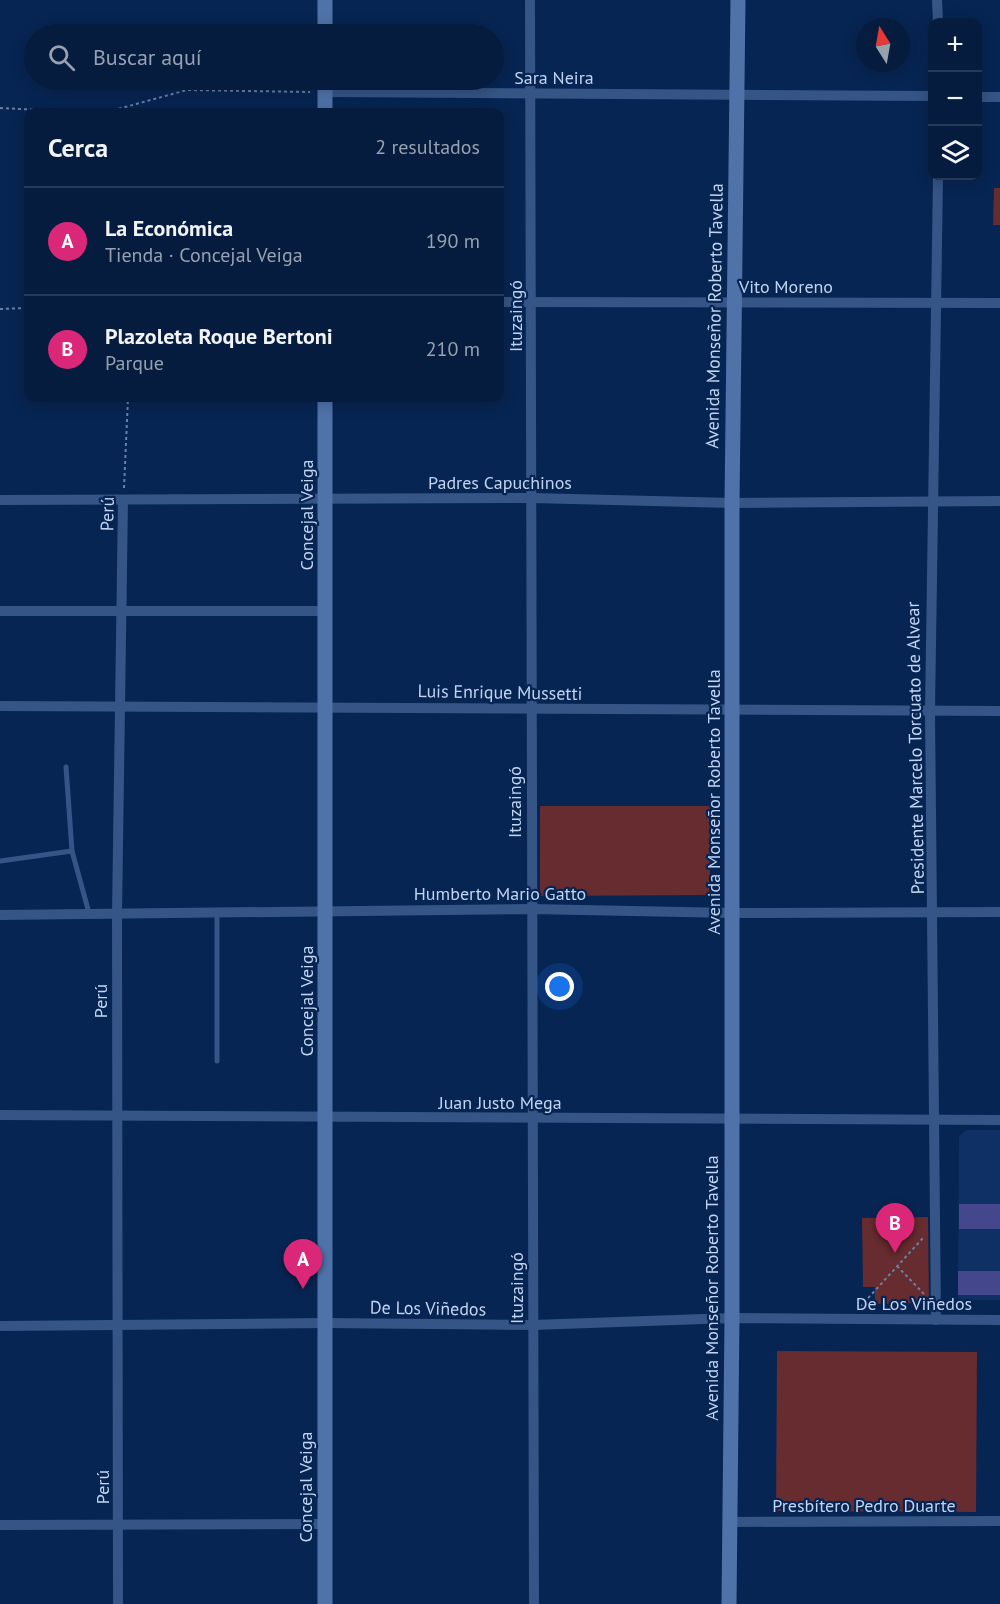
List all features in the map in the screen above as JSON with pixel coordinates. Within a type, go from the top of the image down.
[{"type":"main road","points":[[325,0],[325,24]]},
{"type":"main road","name":"Avenida Monseñor Roberto Tavella","points":[[729,1604],[728,1522],[732,1318],[733,302],[738,0]]},
{"type":"main road","points":[[325,90],[325,108]]},
{"type":"main road","name":"Concejal Veiga","points":[[325,402],[325,1604]]},
{"type":"street","name":"Ituzaingó","points":[[530,0],[534,1604]]},
{"type":"street","points":[[938,0],[938,18]]},
{"type":"street","name":"Sara Neira","points":[[443,90],[531,93],[928,96]]},
{"type":"street","points":[[982,97],[1000,97]]},
{"type":"street","name":"Presidente Marcelo Torcuato de Alvear","points":[[936,1320],[930,711],[931,501],[938,180]]},
{"type":"street","name":"Vito Moreno","points":[[504,302],[1000,303]]},
{"type":"street","name":"Padres Capuchinos","points":[[0,500],[532,498],[732,503],[1000,501]]},
{"type":"street","name":"Perú","points":[[118,1604],[120,1325],[117,914],[123,500]]},
{"type":"street","points":[[0,611],[325,611]]},
{"type":"street","name":"Luis Enrique Mussetti","points":[[0,706],[1000,711]]},
{"type":"street","name":"Humberto Mario Gatto","points":[[0,915],[531,909],[732,913],[1000,912]]},
{"type":"street","name":"Juan Justo Mega","points":[[0,1115],[1000,1120]]},
{"type":"street","name":"De Los Viñedos","points":[[0,1326],[324,1323],[533,1325],[732,1318],[1000,1320]]},
{"type":"street","name":"Presbítero Pedro Duarte","points":[[728,1522],[1000,1521]]},
{"type":"street","points":[[0,1525],[325,1524]]},
{"type":"lane","points":[[66,767],[72,851],[89,914]]},
{"type":"lane","points":[[0,861],[72,851]]},
{"type":"lane","points":[[217,912],[217,1061]]},
{"type":"path","points":[[123,108],[187,90]]},
{"type":"path","points":[[0,108],[24,109]]},
{"type":"path","points":[[0,309],[24,308]]},
{"type":"path","name":"Perú","points":[[123,500],[128,402]]},
{"type":"path","points":[[848,1319],[935,1225]]},
{"type":"path","points":[[897,1266],[937,1308]]},
{"type":"shaded area","points":[[994,188],[1000,188],[1000,225],[993,225]]},
{"type":"shaded area","points":[[540,806],[710,806],[710,895],[540,896]]},
{"type":"shaded area","points":[[966,1130],[1000,1130],[1000,1300],[958,1300],[959,1137]]},
{"type":"shaded area","points":[[928,1217],[929,1303],[875,1304],[875,1287],[863,1287],[862,1218]]},
{"type":"shaded area","points":[[777,1351],[977,1352],[976,1512],[776,1511]]},
{"type":"building","points":[[959,1204],[1000,1204],[1000,1229],[959,1229]]},
{"type":"building","points":[[958,1271],[1000,1271],[1000,1295],[958,1295]]},
{"type":"place","name":"Plazoleta Roque Bertoni","points":[[895,1253]]},
{"type":"place","name":"La Económica","points":[[303,1289]]}]
